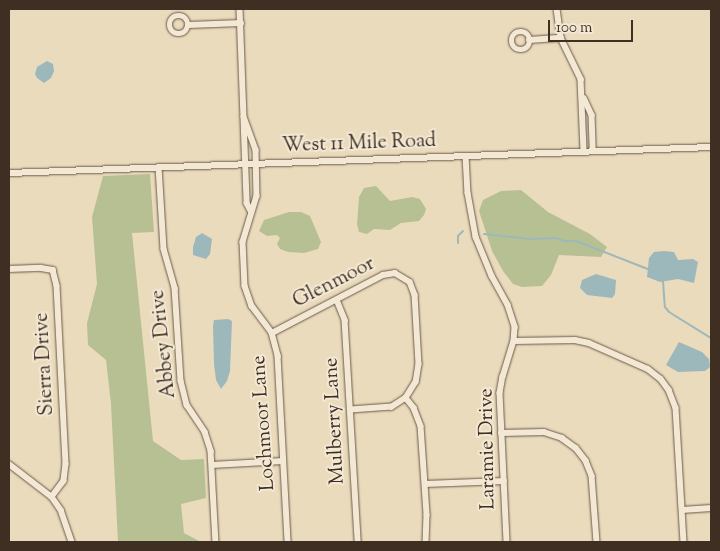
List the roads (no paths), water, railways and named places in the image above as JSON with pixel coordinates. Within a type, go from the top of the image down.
[{"type":"street","points":[[240,9],[248,203],[251,211]]},
{"type":"street","points":[[557,9],[561,38],[577,67],[583,94],[592,115],[594,151]]},
{"type":"street","points":[[188,25],[240,23]]},
{"type":"street","points":[[530,40],[561,38]]},
{"type":"street","points":[[583,94],[584,151]]},
{"type":"street","name":"Lochmoor Lane","points":[[244,117],[255,145],[257,198],[251,211],[242,248],[246,291],[252,306],[272,333],[278,356],[288,542]]},
{"type":"street","name":"West 11 Mile Road","points":[[9,173],[711,147]]},
{"type":"street","name":"Laramie Drive","points":[[466,156],[468,198],[476,237],[492,276],[512,313],[515,327],[514,341],[501,384],[501,433],[507,542]]},
{"type":"street","name":"Abbey Drive","points":[[159,167],[164,249],[175,288],[182,389],[188,406],[207,435],[212,465],[216,542]]},
{"type":"street","name":"Sierra Drive","points":[[9,269],[41,268],[53,270],[57,286],[66,464],[64,481],[52,497]]},
{"type":"street","name":"Glenmoor","points":[[272,333],[388,273],[399,275],[410,282],[415,295],[419,369],[416,382],[406,398]]},
{"type":"street","name":"Mulberry Lane","points":[[337,300],[345,320],[358,542]]},
{"type":"street","points":[[514,341],[575,340],[589,343],[641,365],[661,379],[669,390],[676,408],[684,542]]},
{"type":"street","points":[[351,410],[386,408],[406,398],[414,408],[420,422],[425,484],[426,542]]},
{"type":"street","points":[[501,433],[544,432],[562,438],[576,448],[586,460],[592,476],[597,542]]},
{"type":"street","points":[[212,465],[283,461]]},
{"type":"street","points":[[9,464],[52,497],[62,510],[72,542]]},
{"type":"street","points":[[425,484],[504,481]]},
{"type":"street","points":[[682,510],[711,508]]},
{"type":"water","points":[[47,61],[53,64],[54,71],[51,78],[44,83],[35,74],[37,67]]},
{"type":"water","points":[[202,233],[212,239],[210,254],[206,259],[193,255],[196,237]]},
{"type":"water","points":[[654,252],[674,252],[678,260],[693,259],[698,262],[694,283],[678,279],[660,282],[647,277],[649,258]]},
{"type":"water","points":[[596,274],[616,280],[615,294],[612,298],[587,295],[580,288],[582,280]]},
{"type":"water","points":[[228,319],[232,321],[230,371],[227,381],[221,389],[216,380],[213,326],[214,320]]},
{"type":"water","points":[[679,342],[702,352],[709,359],[710,367],[705,371],[678,372],[666,365]]},
{"type":"waterway","points":[[458,243],[458,236],[463,231]]},
{"type":"waterway","points":[[484,234],[576,241],[648,269]]},
{"type":"waterway","points":[[663,281],[665,307],[669,312],[711,338]]}]
